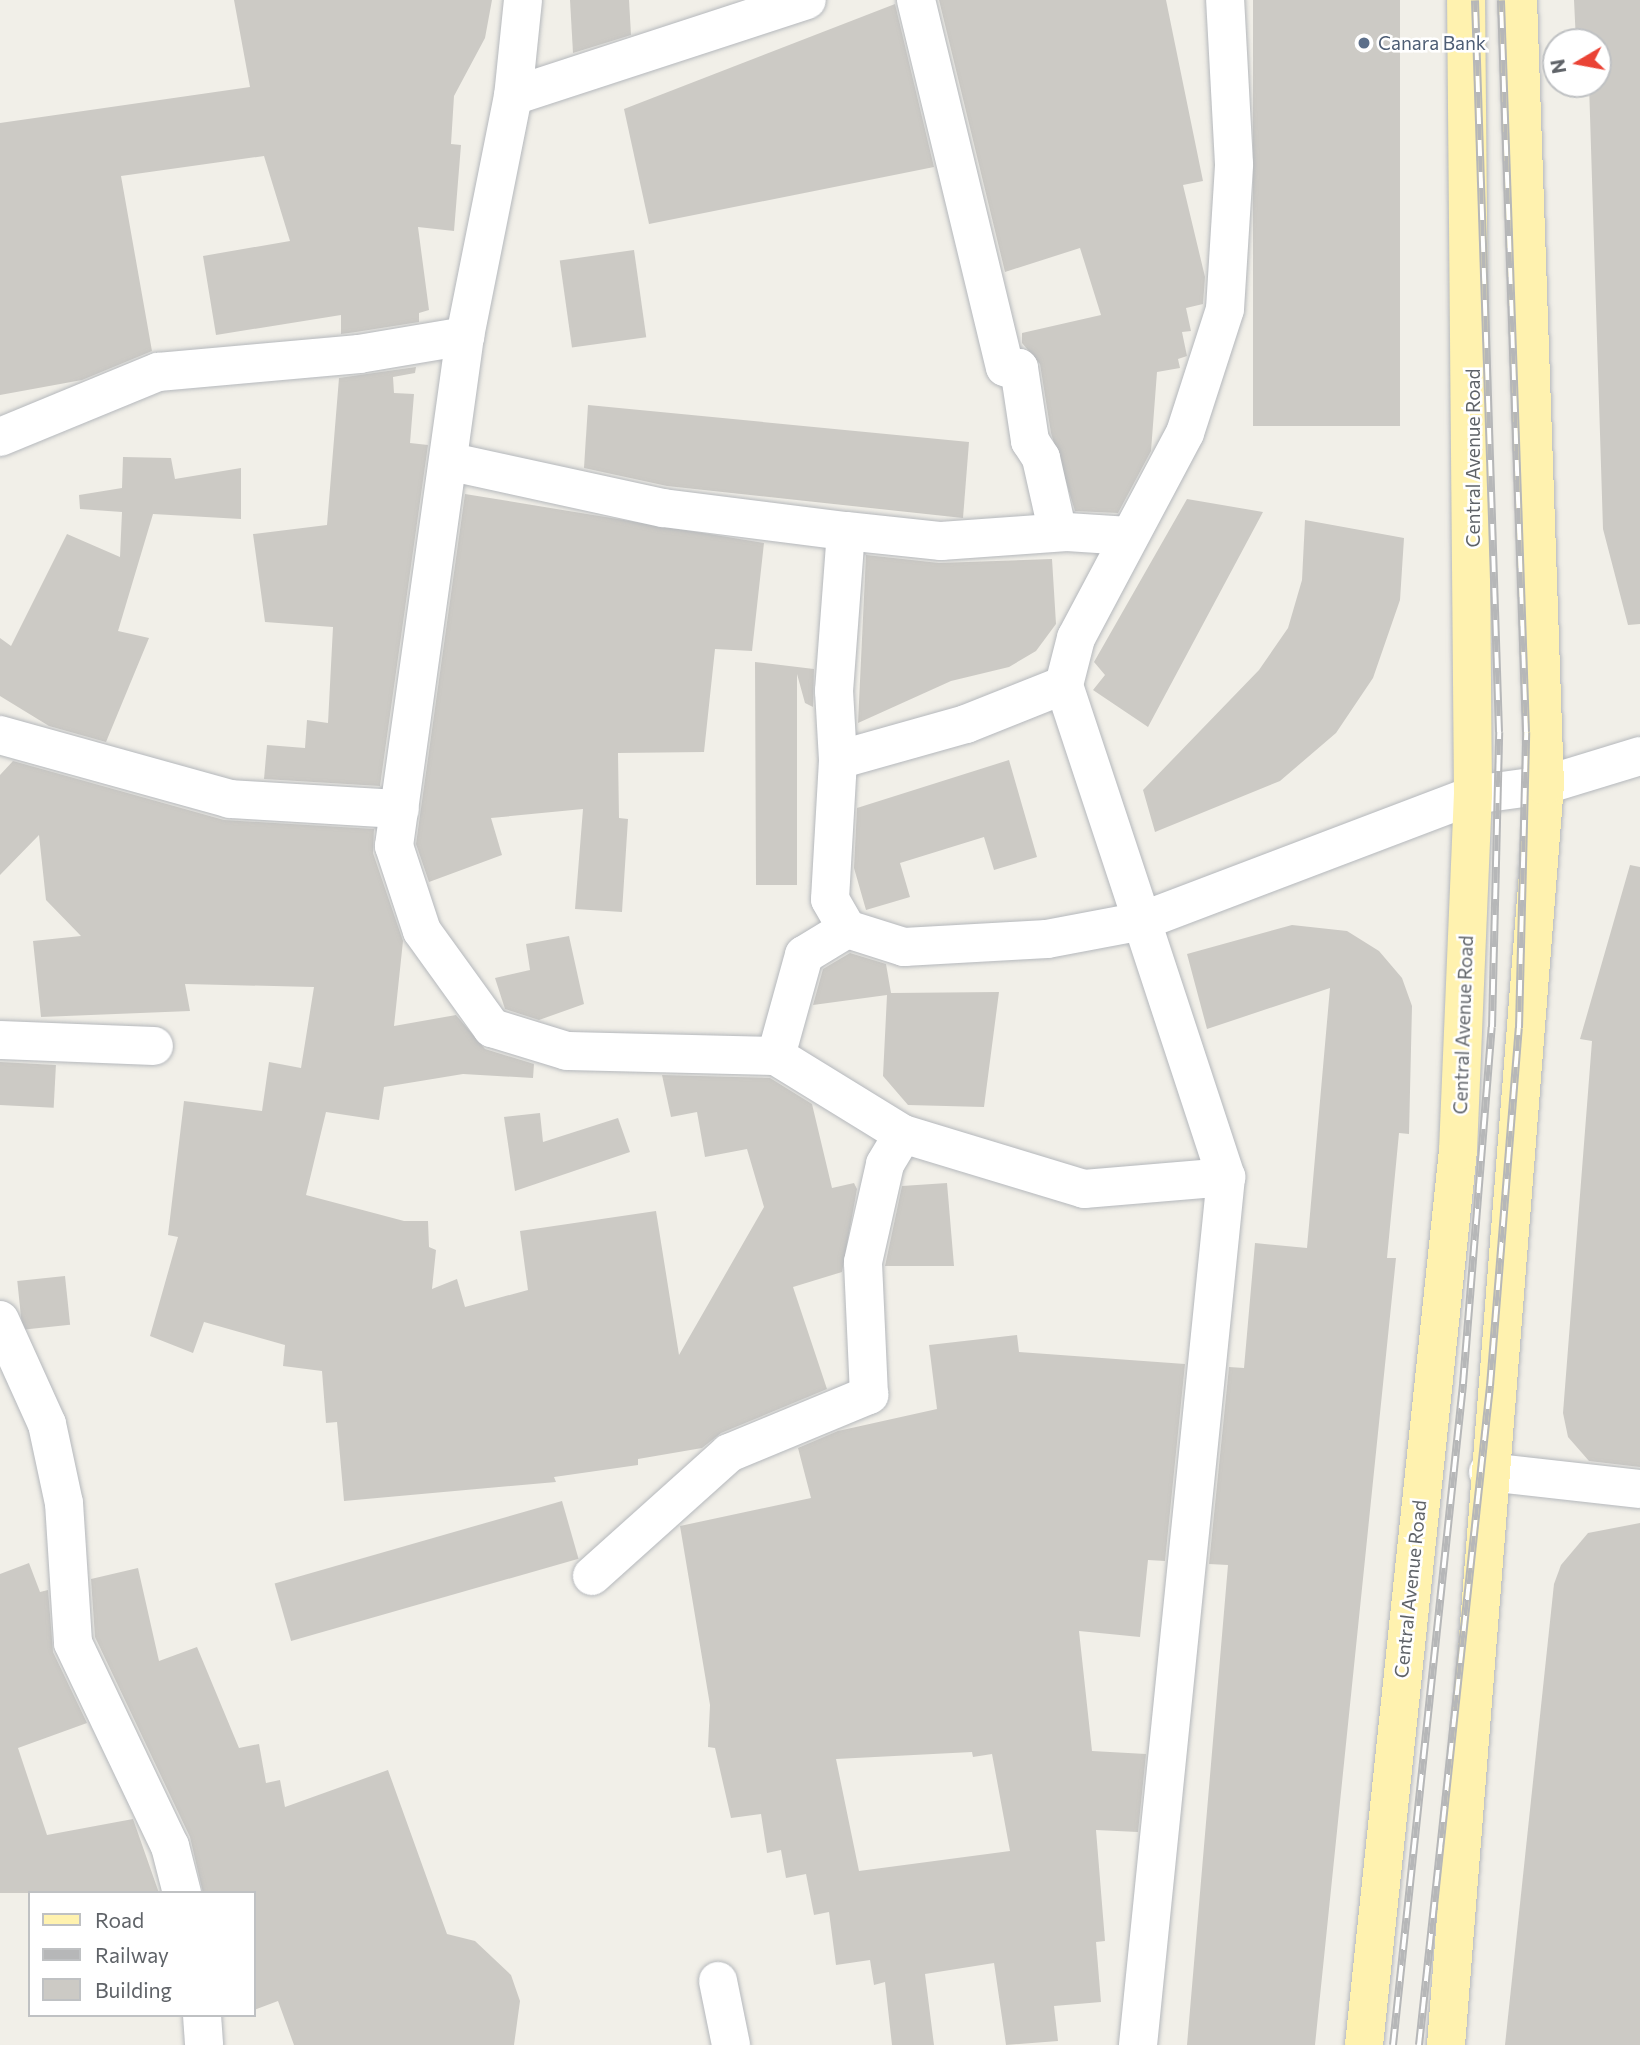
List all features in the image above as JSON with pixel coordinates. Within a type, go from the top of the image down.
[{"type":"main road","name":"Central Avenue Road","points":[[1364,2045],[1458,1151],[1473,795],[1474,378],[1466,0]]},
{"type":"main road","points":[[1446,2045],[1488,1472],[1545,785],[1518,0]]},
{"type":"street","points":[[523,0],[513,96],[465,336],[452,462],[394,846],[422,931],[492,1028],[567,1051],[776,1056],[903,1134],[1084,1189],[1226,1177]]},
{"type":"street","points":[[513,96],[807,0]]},
{"type":"street","points":[[916,0],[1005,367],[1019,368],[1030,441],[1041,458],[1057,529],[1068,532]]},
{"type":"street","points":[[1138,2045],[1226,1177],[1065,685],[1076,638],[1185,433],[1225,309],[1234,164],[1226,0]]},
{"type":"street","points":[[0,437],[158,372],[359,354],[465,336]]},
{"type":"street","points":[[452,462],[663,508],[846,531],[941,541],[1068,532],[1129,536]]},
{"type":"street","points":[[846,531],[834,691],[838,760],[830,899],[847,929],[904,947],[1047,939],[1142,921],[1473,795],[1545,785],[1640,756]]},
{"type":"street","points":[[838,760],[966,724],[1065,685]]},
{"type":"street","points":[[0,735],[230,799],[400,810]]},
{"type":"street","points":[[776,1056],[804,955],[847,929]]},
{"type":"street","points":[[0,1040],[154,1046]]},
{"type":"street","points":[[592,1576],[729,1453],[869,1395],[863,1262],[885,1164],[903,1134]]},
{"type":"street","points":[[0,1320],[47,1424],[64,1503],[73,1643],[170,1846],[181,1891]]},
{"type":"street","points":[[1488,1472],[1640,1489]]},
{"type":"street","points":[[718,1981],[731,2045]]},
{"type":"street","points":[[202,2017],[204,2045]]},
{"type":"building","points":[[234,0],[492,0],[485,38],[454,96],[451,144],[461,145],[454,231],[418,227],[429,310],[419,313],[419,322],[341,334],[341,315],[216,335],[203,256],[290,241],[264,156],[121,176],[152,351],[82,380],[0,395],[0,123],[250,87]]},
{"type":"building","points":[[570,0],[629,0],[631,35],[573,53]]},
{"type":"building","points":[[939,0],[1166,0],[1203,181],[1183,185],[1205,277],[1203,304],[1186,308],[1191,331],[1182,332],[1187,356],[1178,359],[1180,368],[1157,372],[1151,451],[1118,513],[1075,511],[1051,433],[1040,364],[1022,343],[1022,333],[1101,315],[1080,248],[1005,272]]},
{"type":"building","points":[[1253,0],[1400,0],[1400,426],[1253,426]]},
{"type":"building","points":[[1574,0],[1640,0],[1640,624],[1628,625],[1603,529],[1589,98],[1612,98],[1612,28],[1575,28]]},
{"type":"building","points":[[895,4],[934,167],[649,224],[624,109]]},
{"type":"building","points":[[634,250],[646,337],[572,348],[560,260]]},
{"type":"building","points":[[416,367],[415,373],[393,377],[394,393],[414,394],[410,443],[428,445],[380,786],[264,779],[267,745],[305,748],[307,720],[328,723],[333,627],[265,622],[253,534],[327,525],[339,378]]},
{"type":"building","points":[[588,405],[969,442],[963,518],[667,486],[584,468]]},
{"type":"building","points":[[123,457],[171,458],[175,479],[241,468],[241,519],[153,514],[118,631],[149,638],[106,742],[49,726],[0,696],[0,638],[11,646],[67,534],[120,557],[122,512],[80,509],[79,495],[122,488]]},
{"type":"building","points":[[465,494],[764,543],[752,651],[715,649],[704,752],[618,753],[619,818],[628,819],[622,912],[575,909],[583,809],[491,818],[502,855],[429,882],[416,844]]},
{"type":"building","points":[[1187,499],[1263,512],[1148,727],[1093,690],[1105,675],[1094,662]]},
{"type":"building","points":[[1305,520],[1404,538],[1400,600],[1373,678],[1336,733],[1280,781],[1155,832],[1143,790],[1259,670],[1288,628],[1302,580]]},
{"type":"building","points":[[866,555],[939,563],[1052,559],[1056,624],[1036,651],[1009,667],[951,681],[858,723]]},
{"type":"building","points":[[755,662],[814,669],[813,707],[805,703],[797,674],[797,885],[756,885]]},
{"type":"building","points":[[1009,760],[1037,857],[994,870],[984,837],[900,863],[910,897],[866,910],[854,868],[857,808]]},
{"type":"building","points":[[13,761],[224,820],[374,829],[373,853],[403,941],[394,1026],[456,1015],[485,1049],[534,1064],[533,1078],[463,1074],[384,1087],[379,1120],[326,1112],[306,1195],[404,1221],[428,1221],[429,1247],[436,1250],[432,1289],[457,1279],[465,1307],[528,1290],[520,1231],[656,1211],[679,1355],[764,1207],[747,1149],[705,1157],[697,1112],[671,1117],[662,1075],[770,1078],[812,1104],[832,1188],[854,1183],[857,1189],[842,1272],[793,1287],[827,1389],[721,1433],[702,1448],[638,1459],[638,1465],[554,1477],[556,1482],[344,1501],[337,1422],[326,1423],[322,1371],[283,1366],[285,1345],[204,1322],[193,1353],[150,1336],[178,1237],[168,1235],[184,1101],[262,1111],[269,1062],[301,1068],[314,987],[185,984],[190,1011],[41,1017],[33,941],[81,936],[46,900],[39,835],[0,875],[0,775]]},
{"type":"building","points":[[1630,865],[1640,867],[1640,1467],[1589,1461],[1568,1437],[1563,1413],[1592,1041],[1580,1039]]},
{"type":"building","points":[[1292,925],[1347,931],[1379,951],[1402,978],[1412,1006],[1409,1134],[1399,1133],[1387,1258],[1396,1258],[1315,2045],[1187,2045],[1228,1565],[1209,1564],[1229,1367],[1244,1368],[1255,1243],[1307,1248],[1330,988],[1207,1029],[1187,954]]},
{"type":"building","points":[[569,936],[584,1004],[539,1020],[505,1009],[495,978],[530,970],[526,944]]},
{"type":"building","points":[[850,953],[886,964],[891,993],[999,992],[984,1107],[908,1105],[883,1076],[887,995],[813,1005],[823,969]]},
{"type":"building","points":[[0,1062],[56,1065],[54,1108],[0,1105]]},
{"type":"building","points":[[540,1113],[543,1142],[618,1118],[630,1152],[515,1191],[504,1117]]},
{"type":"building","points":[[947,1183],[954,1266],[885,1266],[902,1186]]},
{"type":"building","points":[[65,1276],[70,1325],[22,1330],[17,1281]]},
{"type":"building","points":[[1017,1335],[1019,1352],[1185,1364],[1165,1561],[1148,1560],[1140,1637],[1079,1631],[1092,1751],[1146,1754],[1138,1832],[1096,1830],[1105,1941],[1096,1942],[1101,2002],[1054,2006],[1058,2041],[1006,2045],[994,1963],[925,1974],[934,2045],[892,2045],[885,1982],[874,1985],[870,1960],[836,1965],[829,1912],[814,1915],[806,1874],[786,1878],[781,1850],[767,1853],[761,1814],[731,1818],[715,1748],[708,1747],[710,1705],[680,1526],[811,1498],[798,1448],[838,1431],[937,1409],[929,1345]],"holes":[[[972,1752],[973,1757],[992,1754],[1010,1851],[859,1871],[836,1759]]]},
{"type":"building","points":[[562,1501],[579,1559],[291,1641],[275,1583]]},
{"type":"building","points":[[1640,1523],[1640,2045],[1505,2045],[1554,1584],[1561,1565],[1588,1533]]},
{"type":"building","points":[[29,1563],[40,1592],[48,1590],[53,1652],[87,1723],[18,1748],[47,1835],[133,1819],[158,1891],[0,1893],[0,1574]]},
{"type":"building","points":[[138,1568],[159,1661],[197,1647],[239,1748],[259,1744],[266,1783],[280,1780],[285,1807],[388,1770],[447,1934],[475,1941],[511,1975],[520,2001],[514,2045],[294,2045],[278,2001],[256,2009],[256,1891],[203,1891],[190,1837],[95,1637],[91,1579]]},
{"type":"railway","points":[[1393,2045],[1463,1384],[1492,1027],[1499,732],[1475,0]]},
{"type":"railway","points":[[1419,2045],[1490,1386],[1519,1028],[1526,732],[1501,0]]},
{"type":"place","name":"Canara Bank","points":[[1364,43]]}]
